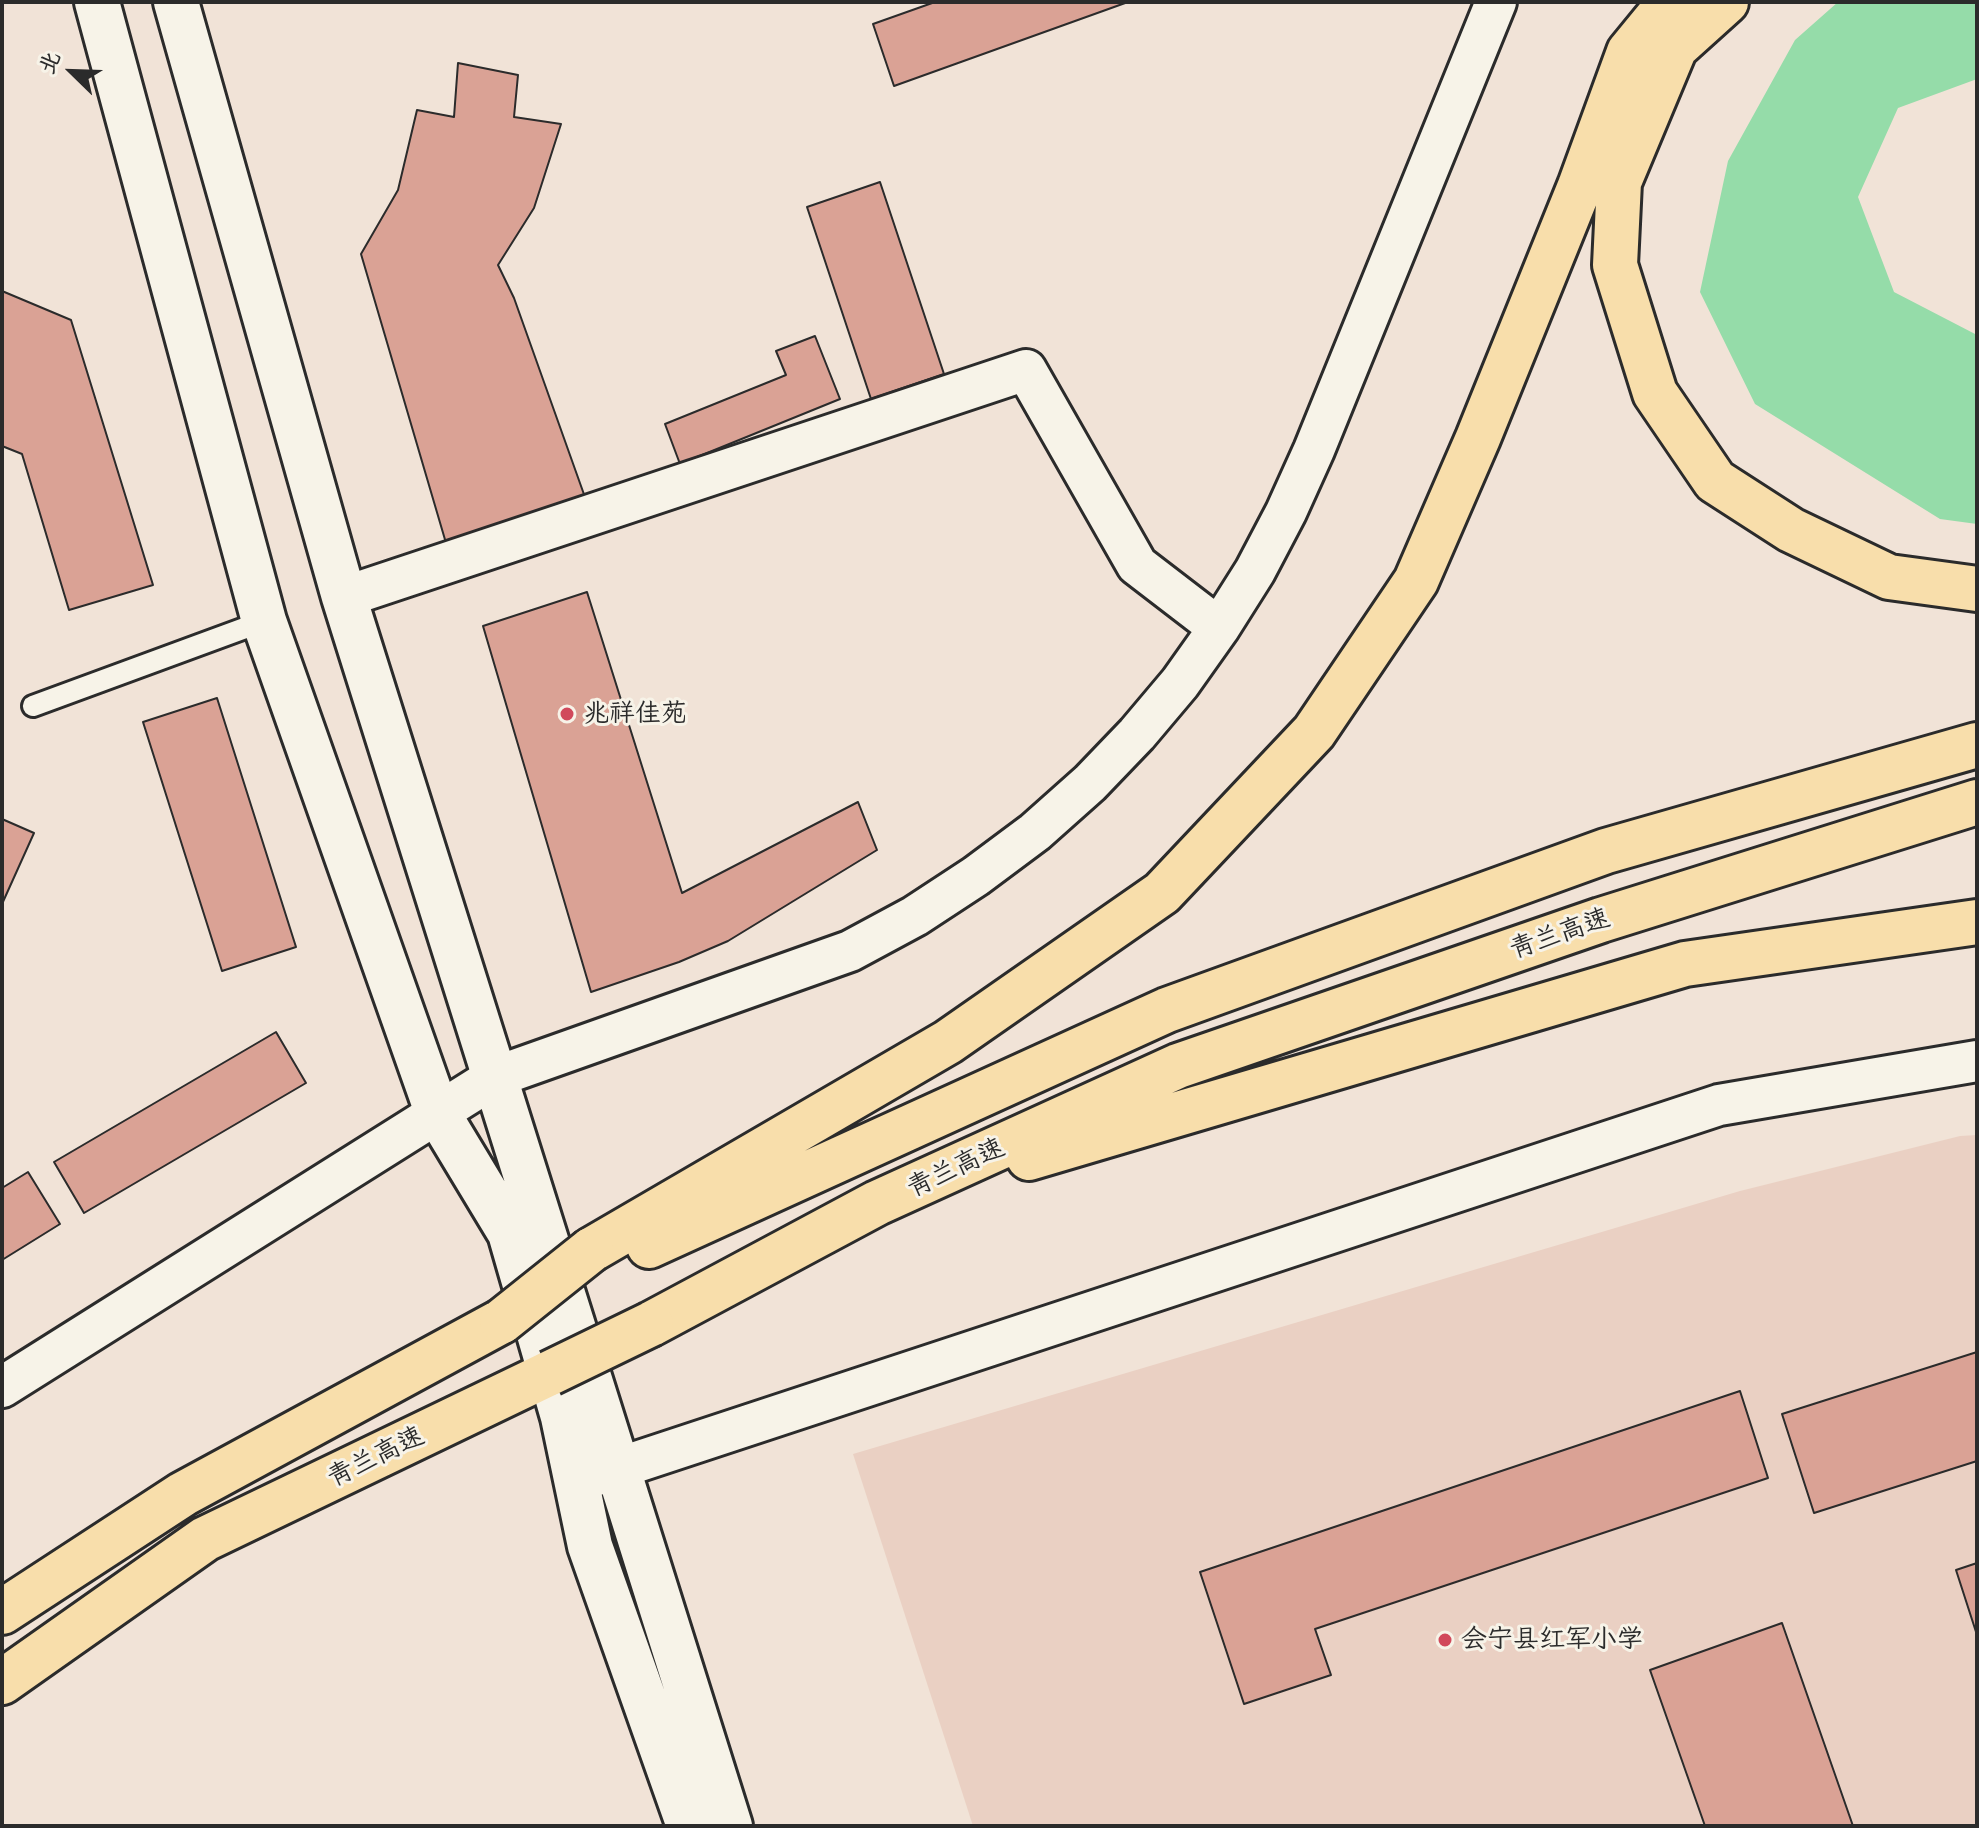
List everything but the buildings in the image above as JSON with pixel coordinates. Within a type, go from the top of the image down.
[{"type":"highway","points":[[2,1612],[183,1494],[502,1321],[948,1042],[1162,893],[1314,732],[1416,581],[1478,438],[1580,186],[1629,52],[1670,2]]},
{"type":"highway","points":[[1726,2],[1675,48],[1619,182],[1615,265],[1655,393],[1715,481],[1791,530],[1889,577],[1977,589]]},
{"type":"highway","points":[[597,1259],[1167,1010],[1606,851],[1977,745]]},
{"type":"highway","name":"青兰高速","points":[[2,1682],[205,1539],[651,1324],[877,1203],[1178,1066],[1601,920],[1977,802]]},
{"type":"highway","points":[[877,1203],[1685,964],[1977,922]]},
{"type":"main road","points":[[97,2],[264,621],[437,1112],[510,1233],[563,1417],[590,1546],[689,1826]]},
{"type":"main road","points":[[176,2],[344,597],[730,1826]]},
{"type":"street","points":[[2,1387],[495,1077],[850,951],[915,916],[976,876],[1035,832],[1090,783],[1180,683],[1255,571],[1286,512],[1496,2]]},
{"type":"street","points":[[344,597],[1026,370],[1137,565],[1219,628]]},
{"type":"street","points":[[577,1481],[1719,1105],[1977,1061]]},
{"type":"lane","points":[[33,706],[264,621]]},
{"type":"shaded area","name":"会宁县红军小学","points":[[1977,1135],[1977,1826],[973,1826],[853,1454],[1740,1191],[1960,1136]]},
{"type":"green space","points":[[1838,2],[1977,2],[1977,79],[1898,108],[1858,197],[1894,292],[1977,335],[1977,524],[1940,519],[1755,404],[1700,292],[1728,161],[1795,40]]},
{"type":"place","name":"兆祥佳苑","points":[[567,714]]},
{"type":"place","name":"会宁县红军小学","points":[[1445,1640]]}]
